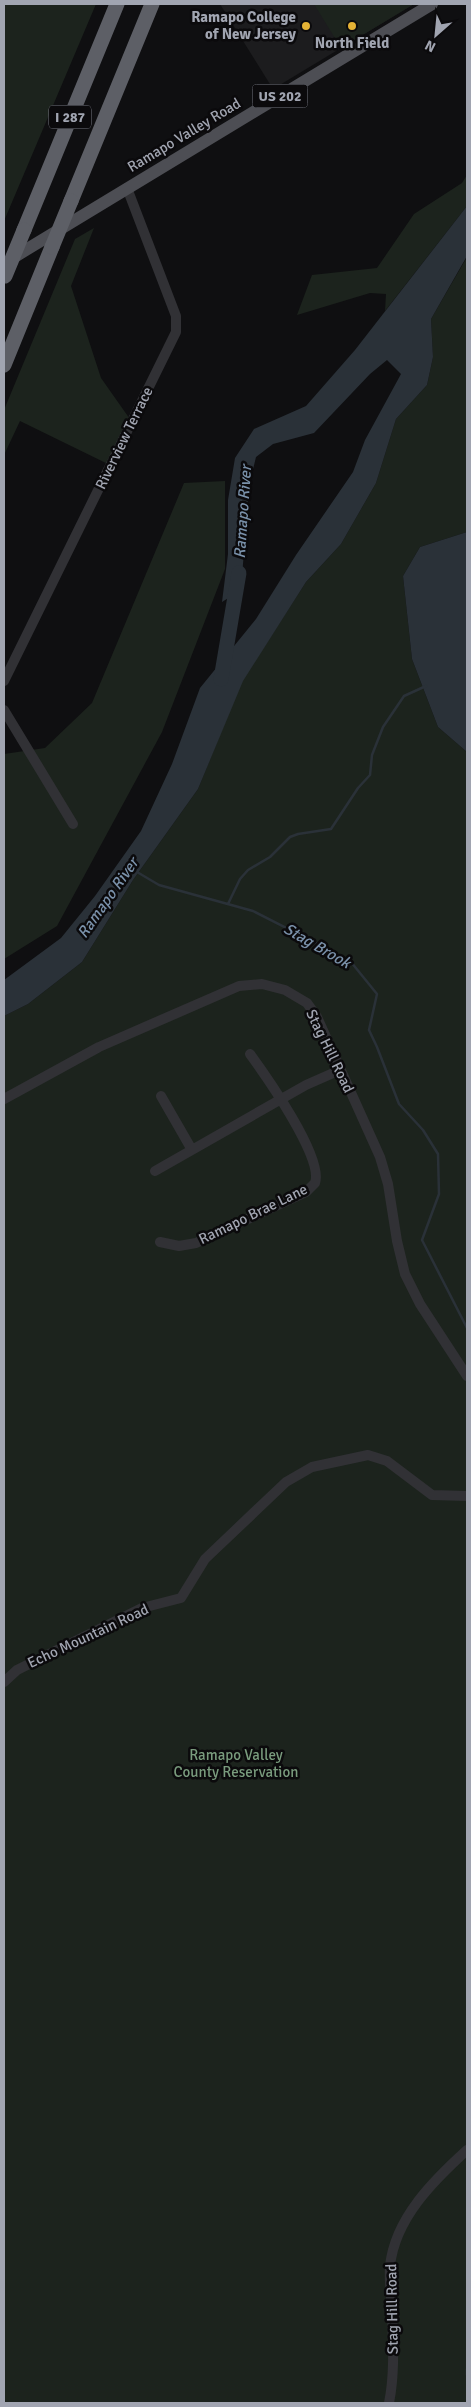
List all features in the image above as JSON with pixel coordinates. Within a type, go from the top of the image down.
[{"type":"highway","name":"I 287","points":[[4,272],[24,230],[117,4]]},
{"type":"highway","name":"I 287","points":[[4,365],[152,4]]},
{"type":"main road","name":"Ramapo Valley Road","points":[[4,272],[127,188],[432,4]]},
{"type":"street","name":"Riverview Terrace","points":[[4,681],[176,332],[176,316],[127,188]]},
{"type":"street","points":[[4,710],[73,824]]},
{"type":"street","name":"Stag Hill Road","points":[[4,1099],[99,1047],[228,989],[250,984],[274,986],[291,993],[307,1003],[317,1017],[380,1157],[392,1202],[400,1259],[408,1281],[420,1304],[467,1376]]},
{"type":"street","name":"Ramapo Brae Lane","points":[[160,1242],[178,1246],[196,1243],[312,1187],[316,1179],[315,1168],[281,1099],[250,1054]]},
{"type":"street","points":[[155,1172],[281,1099],[340,1070]]},
{"type":"street","points":[[162,1096],[192,1150]]},
{"type":"street","name":"Echo Mountain Road","points":[[4,1682],[17,1670],[142,1608],[181,1598],[205,1558],[286,1482],[312,1467],[368,1455],[386,1461],[432,1495],[467,1496]]},
{"type":"street","name":"Stag Hill Road","points":[[389,2403],[393,2362],[390,2275],[392,2252],[398,2237],[424,2193],[467,2150]]},
{"type":"shaded area","name":"Ramapo College of New Jersey","points":[[220,4],[414,4],[273,89]]},
{"type":"green space","points":[[4,4],[96,4],[4,221]]},
{"type":"green space","name":"North Field","points":[[314,4],[414,4],[341,48]]},
{"type":"green space","points":[[467,175],[467,206],[385,311],[386,294],[370,293],[297,315],[312,275],[377,268],[414,214],[462,183]]},
{"type":"green space","points":[[94,228],[71,286],[101,378],[132,422],[112,466],[20,421],[4,455],[4,410],[75,239]]},
{"type":"green space","name":"Ramapo Valley County Reservation","points":[[467,257],[467,532],[420,547],[403,576],[412,659],[438,727],[467,752],[467,2403],[4,2403],[4,1016],[28,1004],[82,962],[133,880],[198,789],[242,681],[306,582],[341,544],[376,483],[396,419],[427,385],[433,357],[431,319]]},
{"type":"green space","points":[[225,481],[225,569],[162,732],[57,926],[4,959],[4,754],[45,748],[92,703],[184,483]]},
{"type":"water","points":[[467,206],[467,256],[431,319],[433,357],[427,385],[396,419],[376,483],[341,544],[306,582],[243,681],[198,789],[133,880],[82,962],[28,1004],[4,1016],[4,980],[61,938],[95,896],[141,831],[172,764],[200,688],[256,619],[296,555],[353,472],[365,440],[401,374],[387,360],[370,374],[314,433],[273,444],[256,457],[249,486],[241,590],[222,602],[228,554],[228,500],[235,458],[254,429],[306,406],[355,350]]},
{"type":"water","points":[[467,532],[467,752],[438,727],[412,659],[403,576],[420,547]]},
{"type":"waterway","name":"Ramapo River","points":[[221,679],[239,573]]},
{"type":"waterway","points":[[228,904],[240,879],[248,870],[270,857],[290,837],[331,829],[358,788],[370,775],[372,755],[383,727],[404,696],[426,686]]},
{"type":"waterway","name":"Stag Brook","points":[[137,872],[159,885],[253,911],[351,962],[377,994],[369,1030],[399,1104],[423,1130],[438,1154],[439,1194],[422,1240],[467,1328]]},
{"type":"waterway","name":"Stag Brook","points":[[467,2369],[467,2375]]},
{"type":"place","name":"Ramapo College of New Jersey","points":[[306,26]]},
{"type":"place","name":"North Field","points":[[352,26]]}]
